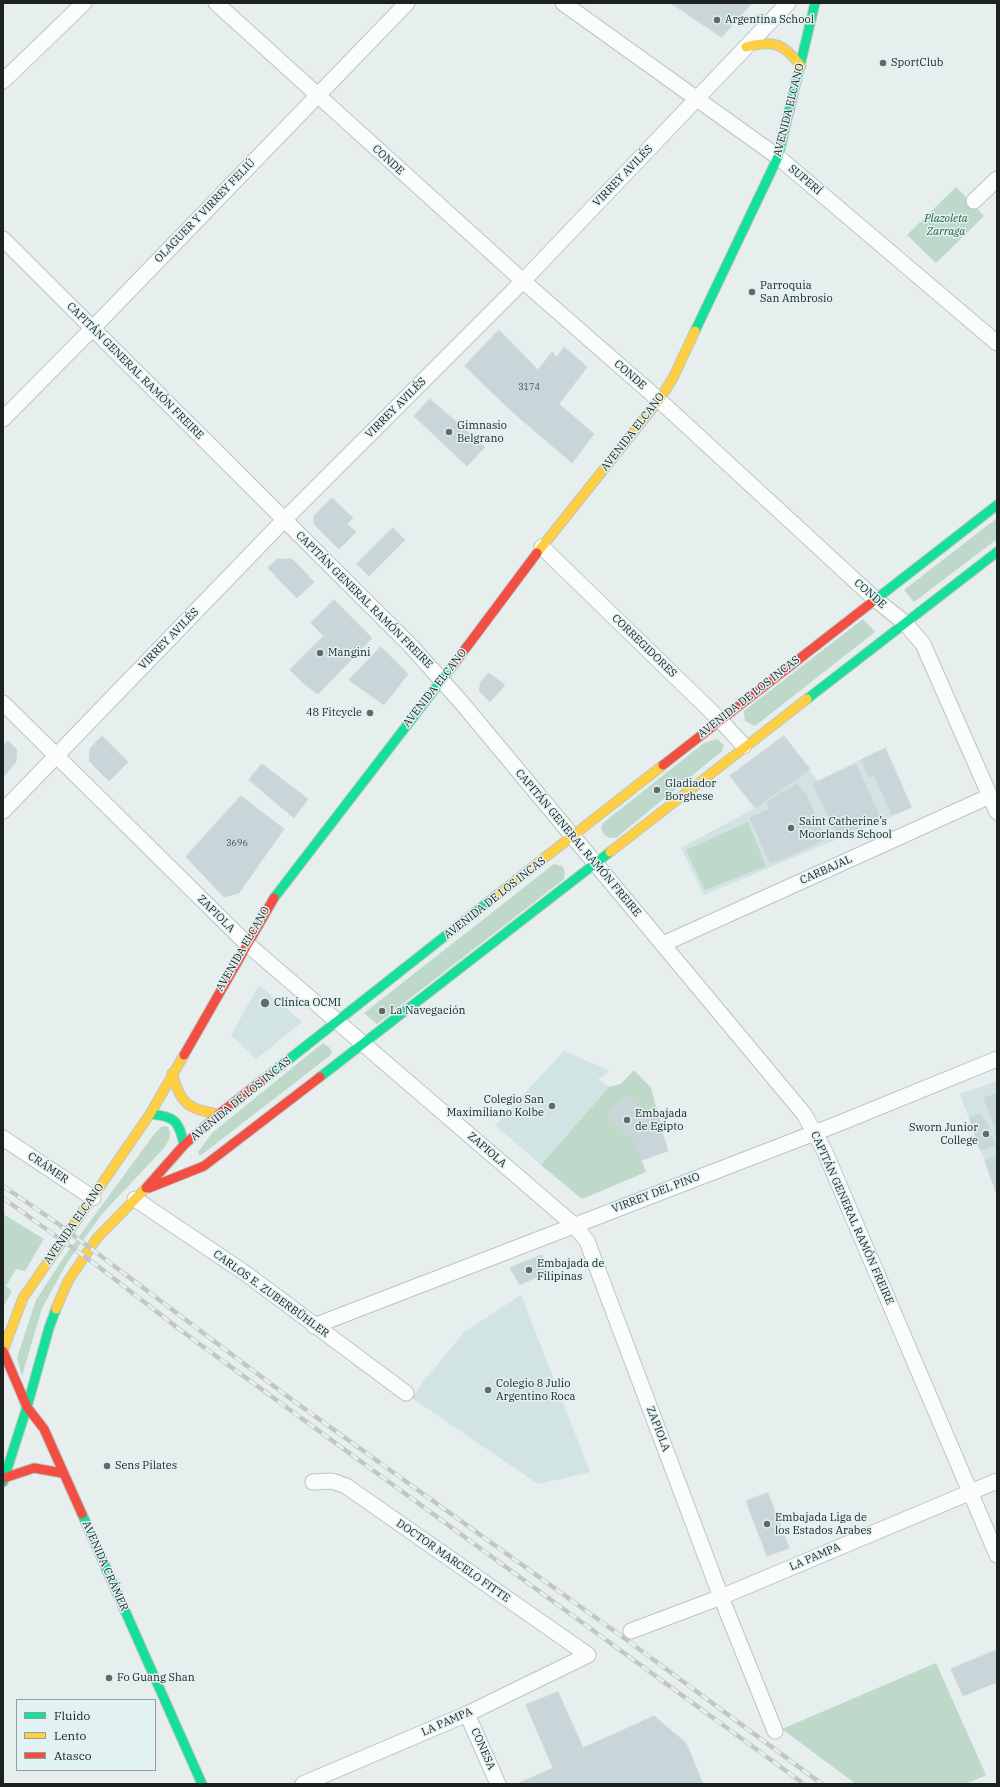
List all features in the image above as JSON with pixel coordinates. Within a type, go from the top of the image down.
[{"type":"main road","name":"AVENIDA ELCANO","points":[[3,1351],[23,1298],[150,1114],[270,903],[442,680],[542,547],[659,400],[689,345],[778,157],[815,3]]},
{"type":"main road","points":[[746,47],[764,42],[776,44],[788,50],[800,66]]},
{"type":"main road","name":"AVENIDA DE LOS INCAS","points":[[139,1195],[184,1145],[218,1114],[720,720],[997,505]]},
{"type":"main road","points":[[4,1480],[27,1407],[49,1328],[68,1281],[97,1238],[139,1195],[204,1166],[595,865],[744,746],[997,552]]},
{"type":"main road","points":[[172,1073],[179,1094],[192,1109],[218,1114]]},
{"type":"main road","points":[[150,1114],[166,1115],[175,1120],[181,1129],[184,1145]]},
{"type":"main road","name":"AVENIDA CRÁMER","points":[[3,1351],[27,1407],[44,1429],[62,1473],[202,1784]]},
{"type":"main road","points":[[4,1480],[34,1468],[62,1473]]},
{"type":"street","points":[[3,81],[84,3]]},
{"type":"street","name":"CONDE","points":[[216,3],[316,95],[659,400],[875,599],[906,623],[923,644],[997,812]]},
{"type":"street","name":"OLAGUER Y VIRREY FELIÚ","points":[[3,419],[407,3]]},
{"type":"street","name":"SUPERÍ","points":[[563,3],[698,98],[778,157],[997,343]]},
{"type":"street","name":"VIRREY AVILÉS","points":[[3,811],[284,520],[523,280],[788,3]]},
{"type":"street","points":[[974,201],[997,179]]},
{"type":"street","name":"CAPITÁN GENERAL RAMÓN FREIRE","points":[[3,239],[411,646],[442,680],[804,1114],[825,1152],[969,1493],[997,1555]]},
{"type":"street","name":"CORREGIDORES","points":[[542,547],[720,720],[744,746]]},
{"type":"street","name":"ZAPIOLA","points":[[3,703],[56,756],[84,781],[246,943],[574,1225],[587,1241],[721,1597],[775,1731]]},
{"type":"street","name":"CARBAJAL","points":[[663,944],[990,796]]},
{"type":"street","name":"VIRREY DEL PINO","points":[[314,1326],[815,1132],[997,1059]]},
{"type":"street","name":"CRÁMER","points":[[3,1138],[93,1198]]},
{"type":"street","name":"CARLOS E. ZUBERBÜHLER","points":[[139,1195],[406,1393]]},
{"type":"street","name":"DOCTOR MARCELO FITTE","points":[[313,1482],[332,1481],[346,1486],[588,1655]]},
{"type":"street","name":"LA PAMPA","points":[[632,1631],[721,1597],[997,1481]]},
{"type":"street","name":"LA PAMPA","points":[[303,1784],[467,1714],[588,1655]]},
{"type":"street","name":"CONESA","points":[[467,1714],[498,1784]]},
{"type":"shaded area","name":"Saint Catherine’s Moorlands School","points":[[784,736],[818,781],[886,747],[912,808],[704,895],[681,848],[755,808],[730,776]]},
{"type":"shaded area","name":"Clínica OCMI","points":[[259,985],[302,1022],[256,1059],[231,1035]]},
{"type":"shaded area","name":"Colegio San Maximiliano Kolbe","points":[[564,1051],[610,1071],[598,1079],[609,1087],[541,1165],[495,1125]]},
{"type":"shaded area","name":"Sworn Junior College","points":[[997,1081],[997,1194],[960,1094]]},
{"type":"shaded area","name":"Colegio 8 Julio Argentino Roca","points":[[521,1295],[590,1472],[538,1484],[412,1398],[423,1382],[464,1332]]},
{"type":"green space","name":"Plazoleta Zarraga","points":[[956,187],[984,216],[936,263],[907,235]]},
{"type":"green space","points":[[997,518],[997,539],[914,602],[904,590]]},
{"type":"green space","points":[[863,619],[875,632],[755,726],[745,721],[744,711]]},
{"type":"green space","points":[[717,739],[724,745],[722,751],[616,838],[608,837],[604,834],[601,829],[603,823],[704,743]]},
{"type":"green space","points":[[748,822],[766,866],[705,890],[686,850]]},
{"type":"green space","points":[[554,864],[562,866],[565,871],[564,879],[377,1024],[364,1013]]},
{"type":"green space","points":[[323,1043],[330,1048],[332,1054],[200,1156],[198,1152],[212,1133]]},
{"type":"green space","points":[[634,1070],[651,1088],[662,1127],[661,1129],[626,1095],[607,1115],[635,1141],[646,1172],[582,1199],[541,1165],[609,1087],[621,1084]]},
{"type":"green space","points":[[167,1126],[170,1135],[163,1149],[102,1214],[68,1261],[42,1308],[22,1376],[17,1358],[36,1300],[64,1257],[155,1133],[161,1127]]},
{"type":"green space","points":[[3,1214],[44,1239],[25,1271],[16,1269],[6,1286],[12,1291],[3,1307]]},
{"type":"green space","points":[[936,1663],[986,1775],[966,1784],[856,1784],[782,1729]]},
{"type":"building","name":"Argentina School","points":[[671,3],[752,3],[722,37]]},
{"type":"building","points":[[499,330],[538,370],[552,352],[557,357],[564,347],[587,367],[559,404],[594,434],[572,463],[508,408],[465,366]]},
{"type":"building","name":"Gimnasio Belgrano","points":[[430,399],[485,447],[467,466],[414,416]]},
{"type":"building","points":[[332,498],[353,518],[330,540],[314,524],[314,516]]},
{"type":"building","points":[[347,524],[356,532],[339,549],[330,540]]},
{"type":"building","points":[[393,528],[405,540],[369,576],[357,564]]},
{"type":"building","points":[[277,559],[292,559],[302,569],[285,586],[268,568]]},
{"type":"building","points":[[302,569],[314,582],[297,598],[285,586]]},
{"type":"building","points":[[334,600],[347,613],[324,636],[311,623]]},
{"type":"building","name":"Mangini","points":[[347,613],[360,626],[303,683],[290,670]]},
{"type":"building","points":[[360,626],[372,638],[318,694],[303,683]]},
{"type":"building","points":[[381,647],[408,674],[384,705],[349,680]]},
{"type":"building","points":[[489,673],[505,685],[490,702],[479,691],[481,682]]},
{"type":"building","points":[[102,736],[128,762],[109,781],[89,761],[90,749]]},
{"type":"building","points":[[784,736],[810,769],[755,808],[730,776]]},
{"type":"building","points":[[8,741],[17,750],[16,762],[3,777],[3,747]]},
{"type":"building","points":[[885,749],[911,807],[892,815],[874,775],[869,777],[861,760]]},
{"type":"building","points":[[262,764],[308,799],[294,818],[249,780]]},
{"type":"building","points":[[856,764],[880,817],[838,836],[813,784]]},
{"type":"building","points":[[797,784],[807,796],[825,839],[792,855],[767,802]]},
{"type":"building","points":[[241,796],[284,829],[239,893],[224,897],[186,857]]},
{"type":"building","points":[[770,809],[792,855],[770,863],[750,818]]},
{"type":"building","points":[[997,1094],[997,1102],[987,1106],[984,1098]]},
{"type":"building","points":[[626,1095],[661,1129],[668,1151],[642,1160],[635,1141],[607,1115]]},
{"type":"building","points":[[997,1102],[997,1115],[991,1117],[987,1106]]},
{"type":"building","points":[[981,1114],[984,1121],[986,1121],[995,1145],[980,1150],[969,1118]]},
{"type":"building","points":[[997,1115],[997,1135],[991,1117]]},
{"type":"building","points":[[997,1157],[997,1192],[996,1192],[985,1161]]},
{"type":"building","name":"Embajada de Filipinas","points":[[542,1255],[547,1272],[520,1285],[510,1268]]},
{"type":"building","name":"Embajada Liga de los Estados Arabes","points":[[768,1493],[789,1548],[767,1556],[746,1501]]},
{"type":"building","points":[[997,1650],[997,1682],[963,1696],[951,1669]]},
{"type":"building","points":[[558,1692],[583,1748],[654,1716],[686,1743],[703,1784],[517,1784],[553,1768],[526,1705]]},
{"type":"railway","points":[[3,1186],[57,1223],[291,1399],[624,1638],[822,1784]]},
{"type":"railway","points":[[3,1198],[99,1267],[183,1332],[804,1784]]},
{"type":"traffic: fast","points":[[695,331],[778,157],[815,3]]},
{"type":"traffic: fast","points":[[871,603],[997,505]]},
{"type":"traffic: fast","points":[[807,699],[997,552]]},
{"type":"traffic: fast","points":[[274,898],[454,664]]},
{"type":"traffic: fast","points":[[320,1077],[610,852]]},
{"type":"traffic: fast","points":[[264,1079],[497,895]]},
{"type":"traffic: fast","points":[[150,1114],[165,1116],[174,1121],[178,1125],[184,1145]]},
{"type":"traffic: fast","points":[[3,1482],[56,1309]]},
{"type":"traffic: fast","points":[[82,1514],[202,1784]]},
{"type":"traffic: slow","points":[[746,47],[764,44],[777,45],[789,52],[801,66]]},
{"type":"traffic: slow","points":[[537,553],[659,400],[673,378],[695,331]]},
{"type":"traffic: slow","points":[[610,852],[807,699]]},
{"type":"traffic: slow","points":[[497,895],[663,765]]},
{"type":"traffic: slow","points":[[3,1351],[23,1298],[150,1114],[184,1055]]},
{"type":"traffic: slow","points":[[172,1073],[178,1092],[187,1103],[200,1110],[219,1114]]},
{"type":"traffic: slow","points":[[56,1309],[68,1281],[97,1238],[146,1188]]},
{"type":"traffic: jam","points":[[454,664],[537,553]]},
{"type":"traffic: jam","points":[[663,765],[871,603]]},
{"type":"traffic: jam","points":[[184,1055],[274,898]]},
{"type":"traffic: jam","points":[[149,1188],[204,1166],[320,1077]]},
{"type":"traffic: jam","points":[[146,1188],[184,1145],[219,1114],[264,1079]]},
{"type":"traffic: jam","points":[[3,1351],[27,1407],[44,1429],[82,1514]]},
{"type":"traffic: jam","points":[[4,1478],[34,1468],[62,1473]]},
{"type":"place","name":"Argentina School","points":[[717,20]]},
{"type":"place","name":"SportClub","points":[[883,63]]},
{"type":"place","name":"Parroquia San Ambrosio","points":[[752,292]]},
{"type":"place","name":"Gimnasio Belgrano","points":[[449,432]]},
{"type":"place","name":"Mangini","points":[[320,653]]},
{"type":"place","name":"48 Fitcycle","points":[[370,713]]},
{"type":"place","name":"Gladiador Borghese","points":[[657,790]]},
{"type":"place","name":"Saint Catherine’s Moorlands School","points":[[791,828]]},
{"type":"place","name":"Clínica OCMI","points":[[265,1003]]},
{"type":"place","name":"La Navegación","points":[[382,1011]]},
{"type":"place","name":"Colegio San Maximiliano Kolbe","points":[[552,1106]]},
{"type":"place","name":"Embajada de Egipto","points":[[627,1120]]},
{"type":"place","name":"Sworn Junior College","points":[[986,1134]]},
{"type":"place","name":"Embajada de Filipinas","points":[[529,1270]]},
{"type":"place","name":"Colegio 8 Julio Argentino Roca","points":[[488,1390]]},
{"type":"place","name":"Sens Pilates","points":[[107,1466]]},
{"type":"place","name":"Embajada Liga de los Estados Arabes","points":[[767,1524]]},
{"type":"place","name":"Fo Guang Shan","points":[[109,1678]]}]
